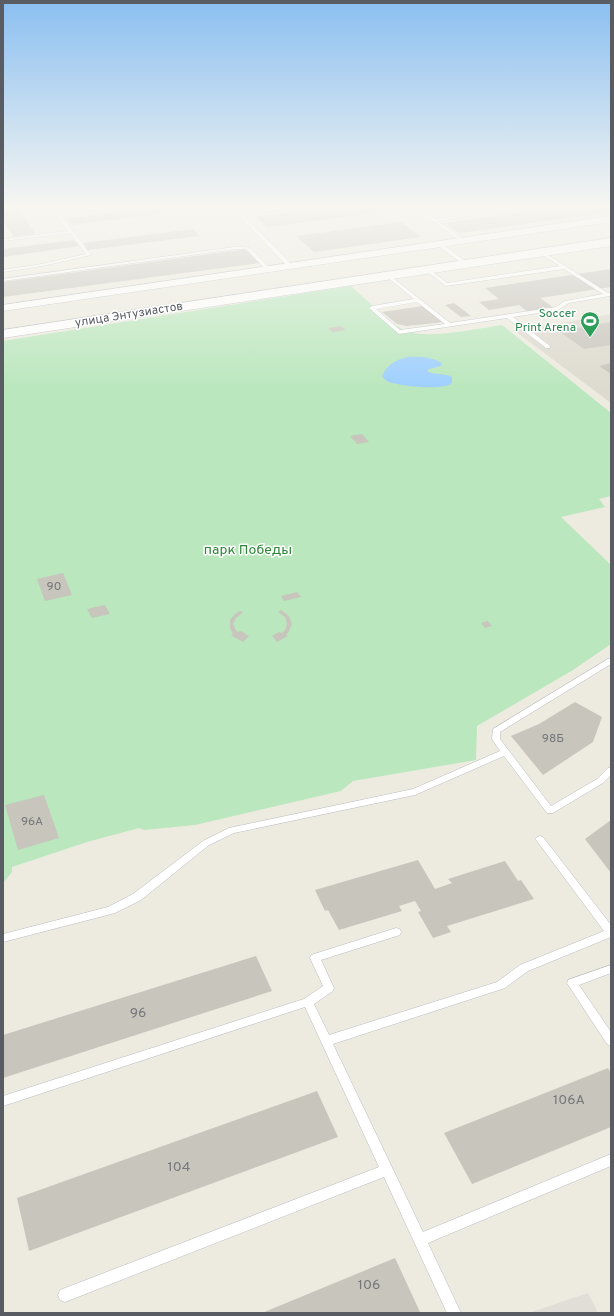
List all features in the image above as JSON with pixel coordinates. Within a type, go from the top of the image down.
[{"type":"main road","name":"улица Энтузиастов","points":[[3,334],[450,266]]},
{"type":"street","name":"улица Энтузиастов","points":[[3,308],[287,266]]},
{"type":"lane","points":[[3,271],[33,266]]},
{"type":"lane","points":[[3,280],[102,266]]},
{"type":"lane","points":[[427,270],[446,285],[565,267],[609,294]]},
{"type":"lane","points":[[388,275],[448,324]]},
{"type":"lane","points":[[418,300],[372,308],[399,332],[558,308],[566,302],[609,294]]},
{"type":"lane","points":[[508,316],[548,347]]},
{"type":"lane","points":[[611,662],[496,731],[496,739],[550,811],[600,781],[611,770]]},
{"type":"lane","points":[[3,938],[111,910],[137,896],[206,843],[232,830],[415,792],[506,752]]},
{"type":"lane","points":[[326,1041],[501,985],[524,968],[611,933],[540,839]]},
{"type":"lane","points":[[3,1101],[308,1002],[329,988],[315,958],[396,932]]},
{"type":"lane","points":[[611,969],[572,983],[611,1041]]},
{"type":"lane","points":[[308,1002],[454,1313]]},
{"type":"lane","points":[[419,1240],[611,1160]]},
{"type":"lane","points":[[65,1295],[386,1170]]},
{"type":"shaded area","points":[[611,314],[611,403],[515,331]]},
{"type":"shaded area","points":[[588,1293],[598,1313],[529,1313]]},
{"type":"green space","name":"парк Победы","points":[[351,286],[378,311],[406,331],[415,333],[440,334],[502,325],[611,413],[611,496],[599,499],[605,507],[561,517],[611,565],[611,644],[573,670],[477,726],[476,760],[353,781],[341,791],[195,825],[144,830],[139,828],[87,842],[12,867],[12,872],[3,883],[3,341]]},
{"type":"water","points":[[408,357],[425,357],[442,363],[441,366],[429,369],[427,371],[452,377],[452,383],[440,387],[422,387],[395,384],[384,379],[382,376],[389,366],[396,361]]},
{"type":"building","points":[[118,266],[233,266],[3,297],[3,282]]},
{"type":"building","points":[[611,269],[611,287],[540,298],[554,308],[528,312],[519,305],[489,310],[479,302],[499,299],[485,288]]},
{"type":"building","points":[[454,303],[471,316],[461,317],[445,305]]},
{"type":"building","points":[[423,306],[444,322],[407,326],[397,324],[382,312]]},
{"type":"building","name":"Soccer Print Arena","points":[[611,322],[611,345],[584,349],[559,331]]},
{"type":"building","points":[[341,326],[346,330],[333,332],[328,328]]},
{"type":"building","points":[[611,363],[611,374],[599,366]]},
{"type":"building","points":[[362,434],[369,442],[357,444],[350,436]]},
{"type":"building","points":[[63,573],[72,595],[45,601],[37,579]]},
{"type":"building","points":[[297,592],[301,597],[284,601],[281,596]]},
{"type":"building","points":[[105,605],[110,614],[92,618],[87,609]]},
{"type":"building","points":[[281,610],[289,616],[292,624],[286,635],[288,636],[277,642],[272,636],[279,632],[282,633],[287,624],[285,617],[278,612]]},
{"type":"building","points":[[240,611],[243,612],[236,618],[233,624],[237,632],[241,631],[249,636],[243,642],[231,635],[233,634],[230,628],[230,620]]},
{"type":"building","points":[[488,621],[492,626],[485,628],[481,623]]},
{"type":"building","points":[[575,702],[602,717],[593,742],[543,775],[511,736],[539,724]]},
{"type":"building","points":[[44,795],[59,838],[18,850],[5,805]]},
{"type":"building","points":[[611,820],[611,873],[585,839]]},
{"type":"building","points":[[418,860],[435,889],[452,883],[448,879],[505,861],[518,881],[521,880],[534,899],[447,926],[451,932],[433,938],[418,912],[421,911],[415,901],[399,906],[402,911],[339,930],[328,910],[325,911],[315,890]]},
{"type":"building","points":[[256,956],[272,991],[3,1078],[3,1035]]},
{"type":"building","points":[[608,1068],[611,1073],[611,1127],[472,1184],[444,1133]]},
{"type":"building","points":[[317,1091],[338,1137],[29,1251],[17,1198]]},
{"type":"building","points":[[395,1258],[420,1312],[262,1313]]},
{"type":"place","name":"Soccer Print Arena","points":[[590,338]]}]
